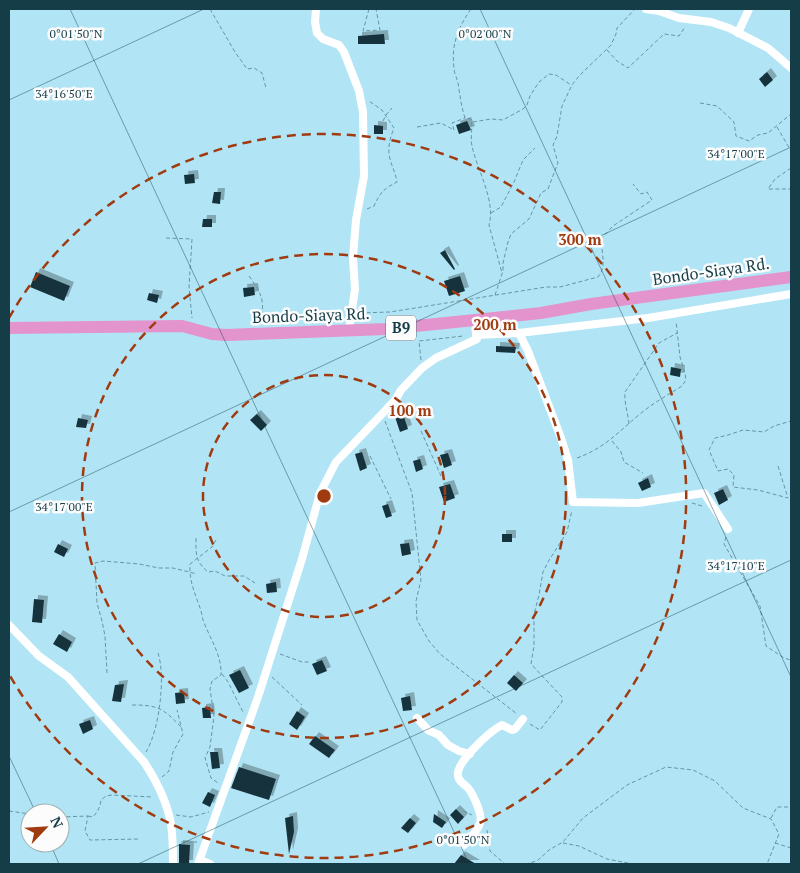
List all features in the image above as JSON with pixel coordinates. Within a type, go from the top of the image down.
[{"type":"highway","name":"Bondo-Siaya Rd.","points":[[9,328],[182,326],[212,334],[386,329],[541,313],[591,304],[791,277]]},
{"type":"street","points":[[316,9],[315,22],[317,33],[323,39],[339,46],[344,52],[360,94],[363,112],[364,176],[356,220],[353,266],[355,289],[349,330]]},
{"type":"street","points":[[646,9],[679,18],[722,25],[768,48],[791,68]]},
{"type":"street","points":[[738,33],[749,9]]},
{"type":"street","points":[[476,335],[519,333],[607,324],[791,294]]},
{"type":"street","points":[[210,864],[199,862],[204,844],[249,723],[302,560],[320,493],[336,462],[396,399],[400,390],[422,368],[436,358],[477,339],[475,320]]},
{"type":"street","points":[[519,333],[528,351],[561,438],[568,460],[573,502],[638,503],[704,493],[728,529]]},
{"type":"street","points":[[9,625],[39,656],[68,677],[141,759],[155,780],[171,823],[173,864]]},
{"type":"street","points":[[417,718],[428,730],[439,736],[448,745],[470,754]]},
{"type":"street","points":[[448,839],[454,838],[464,845],[480,824],[474,797],[459,779],[458,772],[485,737],[502,726],[512,730],[515,729],[523,719]]},
{"type":"path","points":[[210,9],[247,69],[254,68],[262,73],[266,88]]},
{"type":"path","points":[[370,9],[363,31],[380,30],[376,9]]},
{"type":"path","points":[[465,118],[460,103],[458,81],[454,69],[454,47],[459,27],[471,9]]},
{"type":"path","points":[[494,296],[502,274],[511,234],[529,219],[542,193],[548,189],[558,163],[553,145],[557,136],[562,106],[572,85],[611,46],[617,28],[635,9]]},
{"type":"path","points":[[607,50],[617,62],[628,68],[664,34],[679,36],[690,20]]},
{"type":"path","points":[[472,122],[491,119],[503,120],[523,109],[539,82],[549,74],[556,75],[572,85]]},
{"type":"path","points":[[360,94],[382,110],[394,128],[389,140],[389,158],[396,176],[396,182],[385,188],[374,206],[367,209]]},
{"type":"path","points":[[700,103],[717,106],[734,122],[736,136],[750,141],[758,135],[768,133],[791,114]]},
{"type":"path","points":[[383,121],[392,108]]},
{"type":"path","points":[[417,127],[441,123],[454,130],[452,123],[465,118],[471,119],[473,129],[471,143],[484,184],[491,214],[489,225],[502,274]]},
{"type":"path","points":[[776,126],[791,151]]},
{"type":"path","points":[[491,214],[501,207],[523,160],[534,148]]},
{"type":"path","points":[[791,168],[775,179],[768,189],[791,190]]},
{"type":"path","points":[[262,319],[390,312],[546,287],[560,287],[598,277],[604,264],[602,238],[614,226],[652,200],[647,192],[641,194],[633,184]]},
{"type":"path","points":[[166,238],[192,239],[189,286],[192,329]]},
{"type":"path","points":[[249,276],[264,302],[261,334]]},
{"type":"path","points":[[568,460],[592,453],[656,403],[682,386],[686,380],[680,357],[675,314]]},
{"type":"path","points":[[629,424],[627,406],[624,401],[625,392],[659,343],[678,333]]},
{"type":"path","points":[[422,368],[419,340],[476,335]]},
{"type":"path","points":[[382,414],[398,451],[412,493],[420,580],[416,601],[416,620],[440,654],[493,697],[540,730],[562,702],[562,697],[531,664],[534,646],[533,626],[543,572],[567,532],[573,502]]},
{"type":"path","points":[[778,466],[788,498],[758,490],[732,487],[734,475],[728,469],[718,471],[709,450],[715,438],[744,430],[764,432],[774,426],[791,421]]},
{"type":"path","points":[[421,431],[441,476]]},
{"type":"path","points":[[611,440],[621,452],[624,462],[643,473]]},
{"type":"path","points":[[370,456],[390,499]]},
{"type":"path","points":[[684,496],[692,503],[716,510]]},
{"type":"path","points":[[728,529],[724,544],[760,606],[766,646],[784,658],[791,660]]},
{"type":"path","points":[[196,538],[197,558],[202,567],[208,572],[215,571],[225,576],[244,576],[255,583]]},
{"type":"path","points":[[216,540],[212,547],[190,564],[192,586],[220,660],[221,673],[228,682],[249,723]]},
{"type":"path","points":[[107,673],[105,636],[97,603],[95,563],[103,561],[140,564],[159,568],[173,568],[197,574]]},
{"type":"path","points":[[273,650],[290,659],[311,662]]},
{"type":"path","points":[[141,759],[148,749],[160,709],[161,678],[158,653]]},
{"type":"path","points":[[266,671],[302,705]]},
{"type":"path","points":[[221,673],[212,681],[210,689],[214,716],[210,747],[205,758],[211,778],[225,788]]},
{"type":"path","points":[[132,705],[148,705],[166,711],[181,727]]},
{"type":"path","points":[[155,780],[164,776],[169,771],[173,752],[183,734],[177,710]]},
{"type":"path","points":[[525,864],[536,861],[562,842],[583,818],[627,785],[666,767],[692,770],[714,781],[743,808],[771,819],[777,827],[779,834],[774,843],[773,852],[766,864]]},
{"type":"path","points":[[70,817],[93,817],[100,808],[101,800],[106,796],[151,798],[160,792]]},
{"type":"path","points":[[166,807],[176,815],[191,817],[217,810]]},
{"type":"path","points":[[771,819],[778,807],[791,807]]},
{"type":"path","points":[[88,816],[85,831],[90,840],[140,839]]},
{"type":"path","points":[[172,841],[204,844]]},
{"type":"path","points":[[562,842],[579,846],[607,859],[633,864]]},
{"type":"path","points":[[774,843],[791,848]]},
{"type":"path","points":[[490,851],[505,864]]},
{"type":"building","points":[[384,34],[385,44],[358,44],[358,36]]},
{"type":"building","points":[[767,72],[773,80],[765,87],[759,79]]},
{"type":"building","points":[[467,121],[471,130],[459,134],[456,125]]},
{"type":"building","points":[[374,125],[383,126],[383,134],[374,134]]},
{"type":"building","points":[[194,174],[195,183],[185,184],[184,175]]},
{"type":"building","points":[[214,192],[221,192],[220,204],[212,203]]},
{"type":"building","points":[[203,219],[212,219],[212,227],[202,227]]},
{"type":"building","points":[[445,250],[455,269],[454,270],[440,253]]},
{"type":"building","points":[[36,272],[70,286],[64,301],[30,287]]},
{"type":"building","points":[[460,276],[465,291],[449,296],[444,281]]},
{"type":"building","points":[[254,287],[255,295],[244,297],[243,288]]},
{"type":"building","points":[[149,293],[159,295],[157,303],[147,300]]},
{"type":"building","points":[[496,346],[516,347],[515,353],[496,352]]},
{"type":"building","points":[[671,367],[681,369],[680,377],[670,375]]},
{"type":"building","points":[[257,414],[267,425],[261,431],[250,420]]},
{"type":"building","points":[[403,414],[408,429],[400,432],[395,417]]},
{"type":"building","points":[[78,418],[88,420],[86,428],[76,427]]},
{"type":"building","points":[[362,452],[367,468],[360,471],[355,454]]},
{"type":"building","points":[[448,453],[452,465],[444,468],[440,455]]},
{"type":"building","points":[[420,459],[423,469],[416,472],[413,461]]},
{"type":"building","points":[[648,478],[651,487],[642,491],[638,483]]},
{"type":"building","points":[[450,484],[455,498],[444,502],[439,487]]},
{"type":"building","points":[[723,489],[728,500],[719,505],[714,493]]},
{"type":"building","points":[[388,504],[392,516],[386,518],[382,506]]},
{"type":"building","points":[[502,534],[512,534],[512,542],[502,542]]},
{"type":"building","points":[[409,543],[411,554],[402,556],[400,544]]},
{"type":"building","points":[[58,544],[68,549],[64,557],[54,552]]},
{"type":"building","points":[[276,582],[277,592],[267,593],[266,584]]},
{"type":"building","points":[[34,599],[44,600],[42,623],[32,622]]},
{"type":"building","points":[[59,634],[72,642],[67,652],[53,644]]},
{"type":"building","points":[[322,660],[327,671],[317,675],[312,664]]},
{"type":"building","points":[[240,670],[249,688],[239,693],[229,675]]},
{"type":"building","points":[[514,675],[523,683],[516,691],[507,683]]},
{"type":"building","points":[[124,684],[121,702],[112,701],[115,685]]},
{"type":"building","points":[[184,692],[185,703],[176,704],[175,693]]},
{"type":"building","points":[[410,696],[412,710],[403,711],[401,698]]},
{"type":"building","points":[[210,707],[211,718],[203,718],[202,708]]},
{"type":"building","points":[[297,711],[305,717],[297,730],[289,724]]},
{"type":"building","points":[[90,720],[93,729],[83,734],[79,724]]},
{"type":"building","points":[[315,736],[335,750],[329,758],[309,744]]},
{"type":"building","points":[[210,752],[218,752],[220,768],[212,769]]},
{"type":"building","points":[[239,767],[276,779],[269,800],[231,788]]},
{"type":"building","points":[[208,792],[215,795],[210,807],[202,803]]},
{"type":"building","points":[[456,809],[464,817],[458,824],[450,815]]},
{"type":"building","points":[[434,814],[446,822],[442,828],[433,822]]},
{"type":"building","points":[[293,816],[294,832],[289,854],[285,818]]},
{"type":"building","points":[[410,818],[416,823],[408,833],[401,828]]},
{"type":"building","points":[[179,844],[190,845],[189,864],[179,864]]},
{"type":"building","points":[[461,855],[476,864],[454,864]]}]
